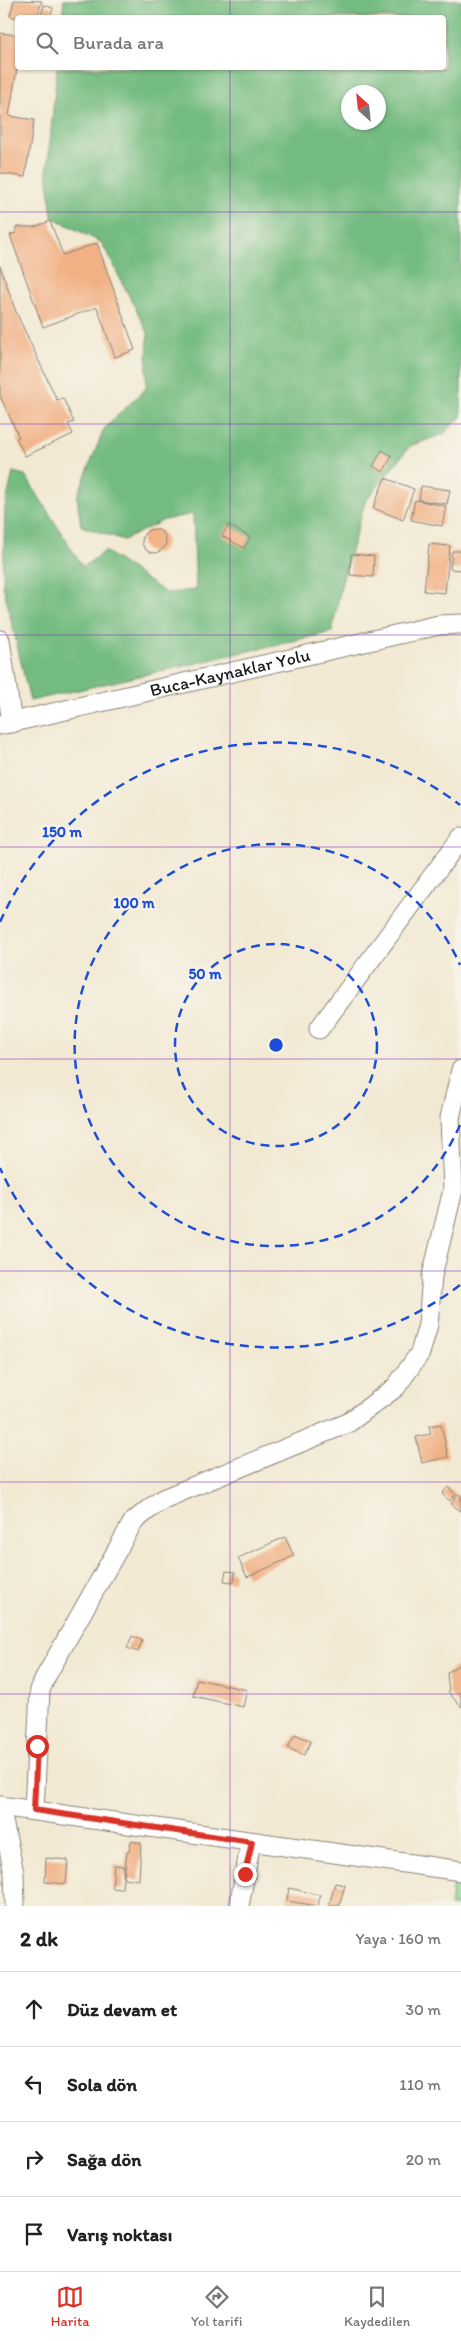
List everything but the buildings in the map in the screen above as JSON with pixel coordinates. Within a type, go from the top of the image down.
[{"type":"street","name":"Buca-Kaynaklar Yolu","points":[[6,724],[439,625],[461,624]]},
{"type":"street","points":[[0,640],[6,724]]},
{"type":"street","points":[[319,1029],[461,838]]},
{"type":"street","points":[[34,1810],[40,1690],[46,1676],[133,1522],[164,1499],[348,1423],[396,1387],[420,1354],[428,1325],[432,1276],[453,1190],[450,1118],[461,1070]]},
{"type":"street","points":[[15,1906],[14,1873],[0,1806],[461,1871]]},
{"type":"street","points":[[239,1906],[252,1842]]},
{"type":"green space","points":[[64,0],[461,0],[461,417],[444,434],[410,446],[365,502],[341,586],[332,632],[30,701],[3,585],[5,507],[13,472],[25,475],[83,567],[105,551],[166,593],[196,590],[193,514],[164,520],[124,540],[81,526],[77,497],[104,429],[146,388],[148,333],[102,243],[52,217],[47,171],[57,70],[446,70],[446,15],[62,15]]},
{"type":"green space","points":[[453,1883],[461,1884],[461,1906],[450,1906]]},
{"type":"route","points":[[37,1746],[34,1810],[252,1842],[245,1874]]}]
